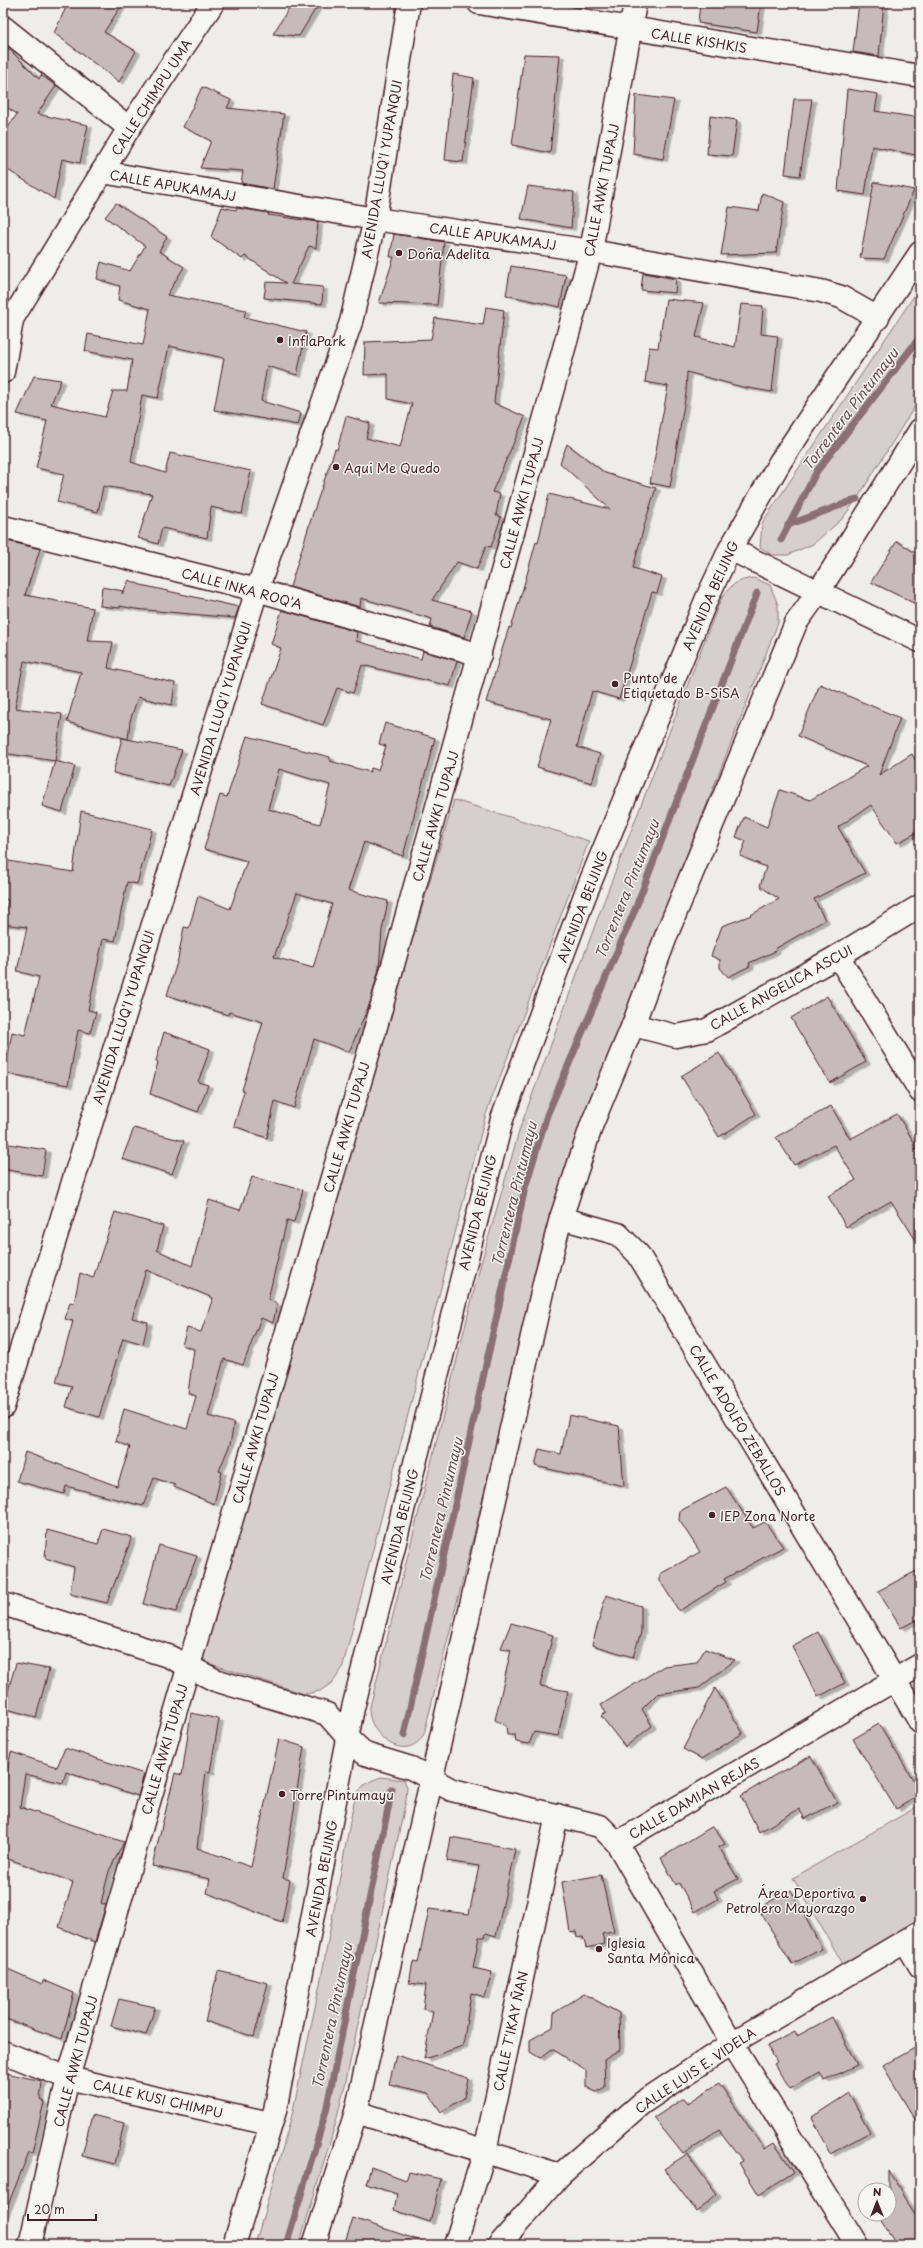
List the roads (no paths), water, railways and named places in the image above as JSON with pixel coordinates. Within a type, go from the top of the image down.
[{"type":"street","name":"CALLE CHIMPU UMA","points":[[8,327],[129,128],[213,3]]},
{"type":"street","name":"AVENIDA LLUQ'I YUPANQUI","points":[[3,1407],[257,590],[351,322],[375,219],[409,3]]},
{"type":"street","name":"CALLE KISHKIS","points":[[479,3],[920,76]]},
{"type":"street","name":"CALLE AWKI TUPAJJ","points":[[30,2245],[68,2078],[370,1048],[591,251],[635,3]]},
{"type":"street","points":[[3,26],[129,128]]},
{"type":"street","name":"CALLE APUKAMAJJ","points":[[102,172],[375,219],[591,251],[820,291],[842,297],[878,318]]},
{"type":"street","name":"AVENIDA BEIJING","points":[[234,2245],[275,2111],[355,1700],[502,1119],[585,895],[707,598],[730,549],[780,462],[878,318],[920,253]]},
{"type":"street","points":[[3,372],[8,327]]},
{"type":"street","points":[[314,2245],[356,2112],[561,1218],[592,1124],[633,1025],[668,931],[796,623],[819,591],[920,430]]},
{"type":"street","name":"CALLE INKA ROQ'A","points":[[3,527],[257,590],[480,655]]},
{"type":"street","points":[[730,549],[920,641]]},
{"type":"street","name":"CALLE ANGELICA ASCUI","points":[[633,1025],[676,1036],[707,1030],[838,956],[920,906]]},
{"type":"street","points":[[838,956],[920,1091]]},
{"type":"street","name":"CALLE ADOLFO ZEBALLOS","points":[[561,1218],[618,1234],[638,1254],[920,1722]]},
{"type":"street","name":"CALLE DAMIAN REJAS","points":[[3,1604],[168,1656],[188,1668],[215,1680],[327,1714],[348,1738],[365,1754],[411,1768],[432,1781],[452,1790],[600,1826],[617,1843],[920,1665]]},
{"type":"street","name":"CALLE T'IKAY ÑAN","points":[[455,2245],[485,2151],[557,1816]]},
{"type":"street","points":[[617,1843],[732,2043],[857,2245]]},
{"type":"street","points":[[913,1936],[920,1966]]},
{"type":"street","name":"CALLE LUIS E. VIDELA","points":[[499,2245],[560,2175],[642,2103],[732,2043],[913,1936]]},
{"type":"street","name":"CALLE KUSI CHIMPU","points":[[3,2052],[68,2078],[270,2124]]},
{"type":"street","points":[[356,2112],[560,2175]]},
{"type":"waterway","name":"Torrentera Pintumayu","points":[[781,540],[817,471],[920,337]]},
{"type":"waterway","points":[[788,525],[857,499]]},
{"type":"waterway","name":"Torrentera Pintumayu","points":[[404,1735],[525,1188],[547,1115],[634,912],[757,593]]},
{"type":"waterway","name":"Torrentera Pintumayu","points":[[286,2245],[326,2111],[392,1789]]},
{"type":"place","name":"Doña Adelita","points":[[399,253]]},
{"type":"place","name":"InflaPark","points":[[280,340]]},
{"type":"place","name":"Aqui Me Quedo","points":[[336,467]]},
{"type":"place","name":"Punto de Etiquetado B-SiSA","points":[[615,684]]},
{"type":"place","name":"IEP Zona Norte","points":[[712,1515]]},
{"type":"place","name":"Torre Pintumayu","points":[[282,1794]]},
{"type":"place","name":"Área Deportiva Petrolero Mayorazgo","points":[[863,1899]]},
{"type":"place","name":"Iglesia Santa Mónica","points":[[599,1949]]}]
